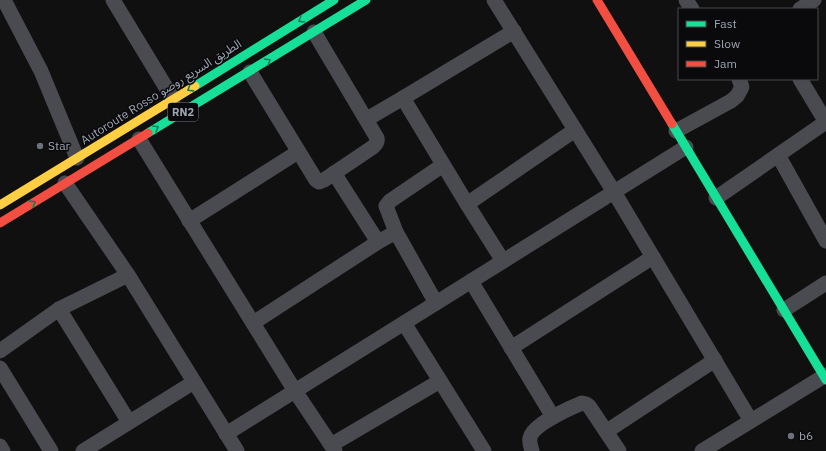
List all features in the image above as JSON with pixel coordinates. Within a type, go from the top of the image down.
[{"type":"main road","name":"Autoroute Rosso الطريق السريع روصو","points":[[0,205],[334,0]]},
{"type":"main road","name":"RN2","points":[[0,223],[366,0]]},
{"type":"main road","points":[[597,0],[825,377]]},
{"type":"street","points":[[4,0],[42,71],[77,158]]},
{"type":"street","points":[[113,0],[173,99]]},
{"type":"street","points":[[494,0],[614,192],[751,421]]},
{"type":"street","points":[[802,8],[814,0]]},
{"type":"street","points":[[367,119],[514,31]]},
{"type":"street","points":[[250,72],[316,180],[319,182],[334,173],[376,145],[377,138],[314,32]]},
{"type":"street","points":[[676,131],[731,102],[737,96],[742,87],[739,80]]},
{"type":"street","points":[[716,198],[826,122],[801,80]]},
{"type":"street","points":[[403,98],[466,204],[503,261]]},
{"type":"street","points":[[466,204],[575,130]]},
{"type":"street","points":[[139,138],[295,391],[333,448],[440,382]]},
{"type":"street","points":[[226,434],[686,148]]},
{"type":"street","points":[[189,220],[298,152]]},
{"type":"street","points":[[778,155],[826,241]]},
{"type":"street","points":[[436,303],[396,232],[386,206],[390,201],[443,165]]},
{"type":"street","points":[[334,173],[378,242]]},
{"type":"street","points":[[65,183],[128,275],[226,434],[233,450]]},
{"type":"street","points":[[253,323],[378,242],[396,232]]},
{"type":"street","points":[[511,348],[653,257]]},
{"type":"street","points":[[0,352],[59,309],[128,275]]},
{"type":"street","points":[[471,281],[553,417]]},
{"type":"street","points":[[784,310],[826,284]]},
{"type":"street","points":[[59,309],[130,422]]},
{"type":"street","points":[[404,323],[484,451]]},
{"type":"street","points":[[606,432],[715,360]]},
{"type":"street","points":[[0,368],[51,451]]},
{"type":"street","points":[[702,451],[825,377]]},
{"type":"street","points":[[83,451],[194,382]]},
{"type":"street","points":[[532,451],[530,437],[533,432],[553,417],[582,403],[590,406],[619,451]]},
{"type":"street","points":[[0,446],[3,451]]},
{"type":"traffic: fast","points":[[195,86],[334,0]]},
{"type":"traffic: fast","points":[[148,133],[366,0]]},
{"type":"traffic: fast","points":[[672,124],[826,380]]},
{"type":"traffic: slow","points":[[0,205],[195,86]]},
{"type":"traffic: jam","points":[[597,0],[672,124]]},
{"type":"traffic: jam","points":[[0,223],[148,133]]},
{"type":"place","name":"Star","points":[[40,146]]},
{"type":"place","name":"b6","points":[[791,436]]}]
